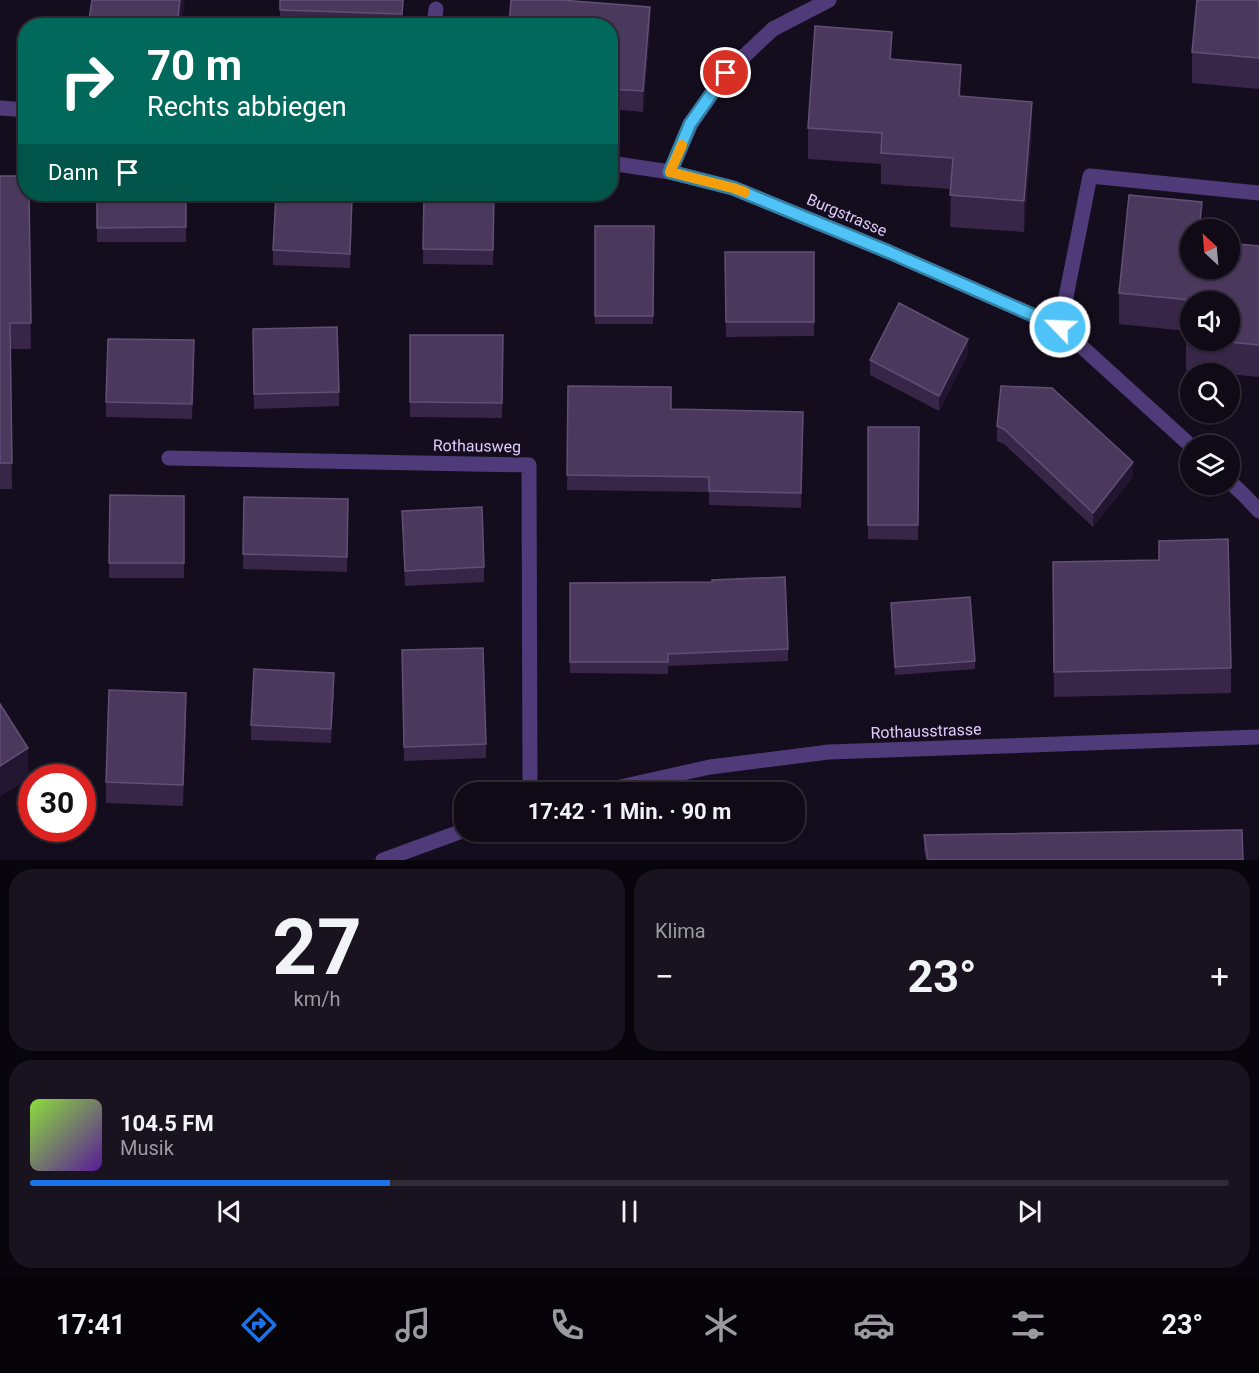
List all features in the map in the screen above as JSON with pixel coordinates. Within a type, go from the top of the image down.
[{"type":"street","points":[[670,172],[690,124],[726,73],[773,29],[829,0]]},
{"type":"street","points":[[435,18],[436,9]]},
{"type":"street","points":[[0,108],[18,109]]},
{"type":"street","name":"Burgstrasse","points":[[618,164],[670,172],[733,188],[889,252],[1060,327],[1180,436]]},
{"type":"street","points":[[1060,327],[1090,176],[1259,193]]},
{"type":"street","name":"Rothausweg","points":[[169,458],[529,465],[530,782]]},
{"type":"street","points":[[1240,491],[1259,511]]},
{"type":"street","name":"Rothausstrasse","points":[[643,782],[710,767],[829,752],[1259,737]]},
{"type":"street","points":[[383,860],[409,855],[454,835]]},
{"type":"building","points":[[92,0],[180,0],[178,18],[89,18]]},
{"type":"building","points":[[280,0],[403,0],[402,14],[280,10]]},
{"type":"building","points":[[511,0],[561,0],[650,7],[643,91],[618,89],[618,18],[510,18]]},
{"type":"building","points":[[1197,0],[1259,0],[1259,58],[1192,52]]},
{"type":"building","points":[[815,26],[892,32],[890,59],[961,65],[959,96],[1032,102],[1024,201],[950,195],[953,158],[881,153],[882,133],[808,128]]},
{"type":"building","points":[[0,176],[18,176],[18,201],[29,201],[31,323],[10,323],[12,463],[0,463]]},
{"type":"building","points":[[1129,195],[1202,202],[1200,219],[1180,219],[1180,279],[1240,279],[1240,244],[1259,246],[1259,345],[1240,343],[1240,291],[1180,291],[1180,299],[1119,293]]},
{"type":"building","points":[[97,201],[186,201],[186,227],[97,228]]},
{"type":"building","points":[[276,201],[352,201],[350,254],[273,250]]},
{"type":"building","points":[[424,201],[494,201],[493,250],[423,249]]},
{"type":"building","points":[[595,226],[654,226],[653,316],[595,316]]},
{"type":"building","points":[[725,252],[814,252],[814,322],[726,322]]},
{"type":"building","points":[[899,303],[968,339],[939,396],[870,360]]},
{"type":"building","points":[[337,327],[339,392],[254,394],[253,329]]},
{"type":"building","points":[[410,335],[503,335],[502,403],[410,402]]},
{"type":"building","points":[[108,339],[194,340],[192,404],[106,402]]},
{"type":"building","points":[[568,386],[671,387],[671,409],[803,412],[801,493],[709,491],[709,477],[567,475]]},
{"type":"building","points":[[1001,386],[1052,388],[1133,462],[1093,513],[1004,429],[997,426]]},
{"type":"building","points":[[868,427],[919,427],[918,525],[868,525]]},
{"type":"building","points":[[110,495],[184,496],[184,563],[109,563]]},
{"type":"building","points":[[244,497],[348,499],[347,557],[243,554]]},
{"type":"building","points":[[482,507],[484,567],[405,571],[402,511]]},
{"type":"building","points":[[1228,539],[1231,668],[1054,672],[1053,562],[1159,560],[1159,541]]},
{"type":"building","points":[[785,577],[788,649],[668,654],[668,662],[570,662],[570,583],[712,582],[712,580]]},
{"type":"building","points":[[970,597],[975,661],[895,667],[891,603]]},
{"type":"building","points":[[483,648],[486,744],[404,747],[402,650]]},
{"type":"building","points":[[254,669],[334,673],[331,729],[251,725]]},
{"type":"building","points":[[109,690],[186,693],[183,785],[106,782]]},
{"type":"building","points":[[0,704],[28,748],[0,766]]},
{"type":"building","points":[[1242,830],[1243,860],[928,860],[924,835]]},
{"type":"slow traffic","points":[[682,145],[670,172],[745,192]]},
{"type":"route","points":[[726,73],[690,124],[670,172],[733,188],[889,252],[1060,327]]}]
